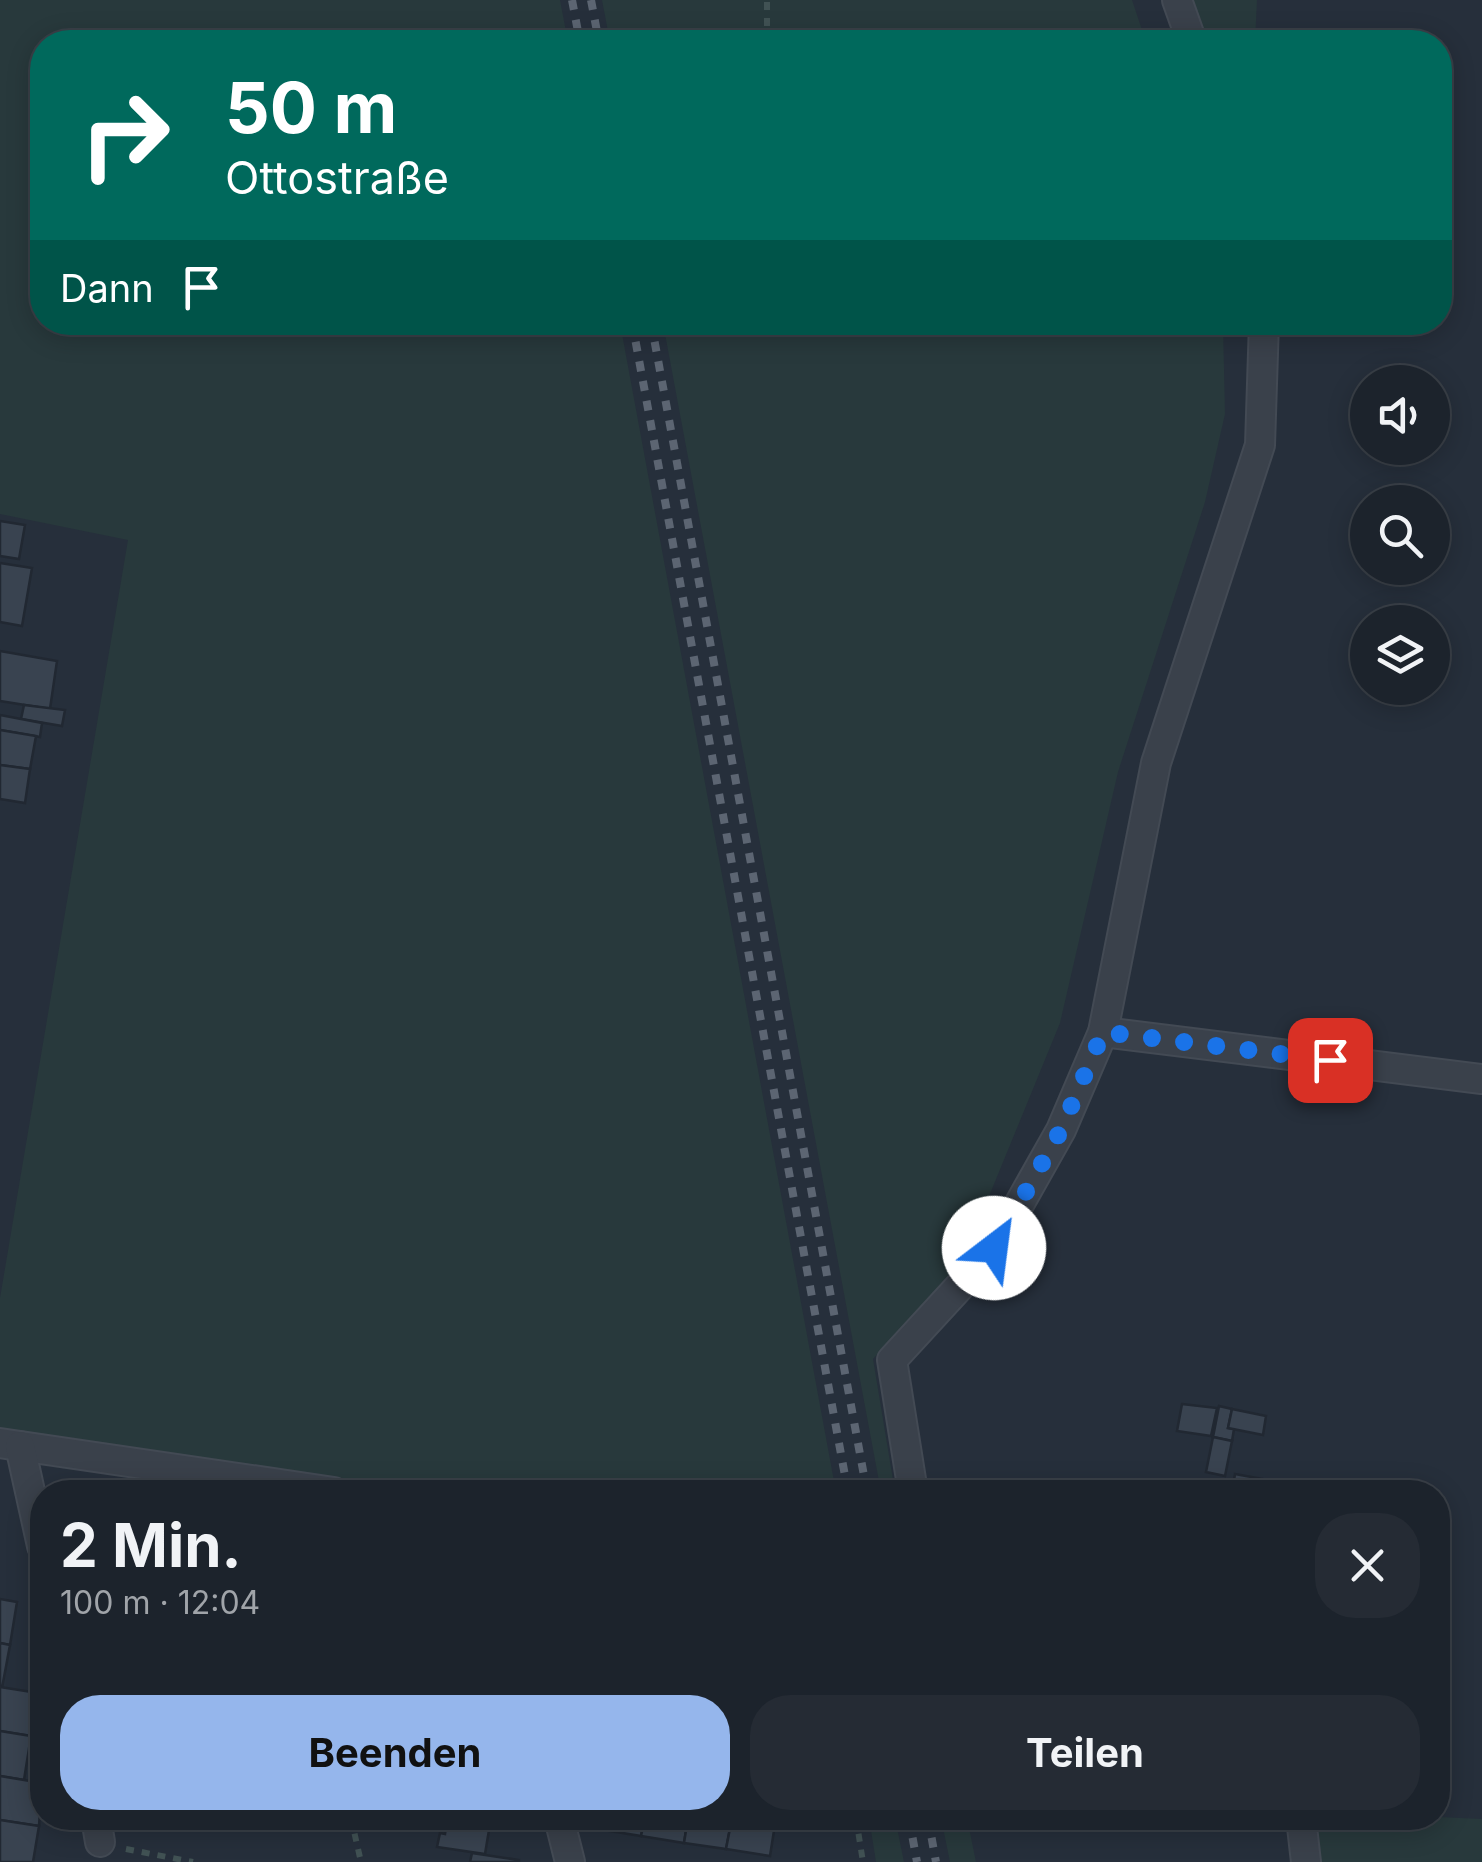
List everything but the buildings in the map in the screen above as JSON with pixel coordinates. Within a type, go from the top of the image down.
[{"type":"street","points":[[1177,0],[1188,30]]},
{"type":"street","points":[[911,1480],[892,1360],[994,1248],[1061,1130],[1103,1032],[1156,762],[1260,445],[1264,335]]},
{"type":"street","points":[[1103,1032],[1482,1078]]},
{"type":"street","points":[[30,1508],[10,1444],[253,1480]]},
{"type":"street","points":[[562,1830],[570,1862]]},
{"type":"street","points":[[1302,1830],[1306,1862]]},
{"type":"path","points":[[767,0],[767,30]]},
{"type":"path","points":[[98,1830],[193,1862]]},
{"type":"path","points":[[354,1830],[361,1862]]},
{"type":"path","points":[[858,1830],[863,1862]]},
{"type":"shaded area","points":[[0,0],[560,0],[566,30],[30,30],[30,335],[622,335],[834,1480],[356,1480],[0,1430],[0,1298],[128,540],[0,514]]},
{"type":"shaded area","points":[[602,0],[1132,0],[1142,30],[608,30]]},
{"type":"shaded area","points":[[1192,0],[1257,0],[1256,30],[1203,30]]},
{"type":"shaded area","points":[[665,335],[1223,335],[1225,414],[1205,502],[1118,772],[1060,1023],[983,1211],[959,1216],[965,1261],[873,1359],[893,1480],[879,1480]]},
{"type":"shaded area","points":[[1450,1818],[1482,1819],[1482,1862],[1314,1862],[1316,1830],[1450,1830]]},
{"type":"shaded area","points":[[871,1830],[897,1830],[904,1862],[876,1862]]},
{"type":"shaded area","points":[[943,1830],[969,1830],[976,1862],[950,1862]]},
{"type":"railway","points":[[572,0],[578,30]]},
{"type":"railway","points":[[591,0],[597,30]]},
{"type":"railway","points":[[634,335],[846,1480]]},
{"type":"railway","points":[[653,335],[865,1480]]},
{"type":"railway","points":[[911,1830],[917,1862]]},
{"type":"railway","points":[[930,1830],[936,1862]]},
{"type":"route","points":[[994,1248],[1061,1130],[1103,1032],[1330,1060]]}]
